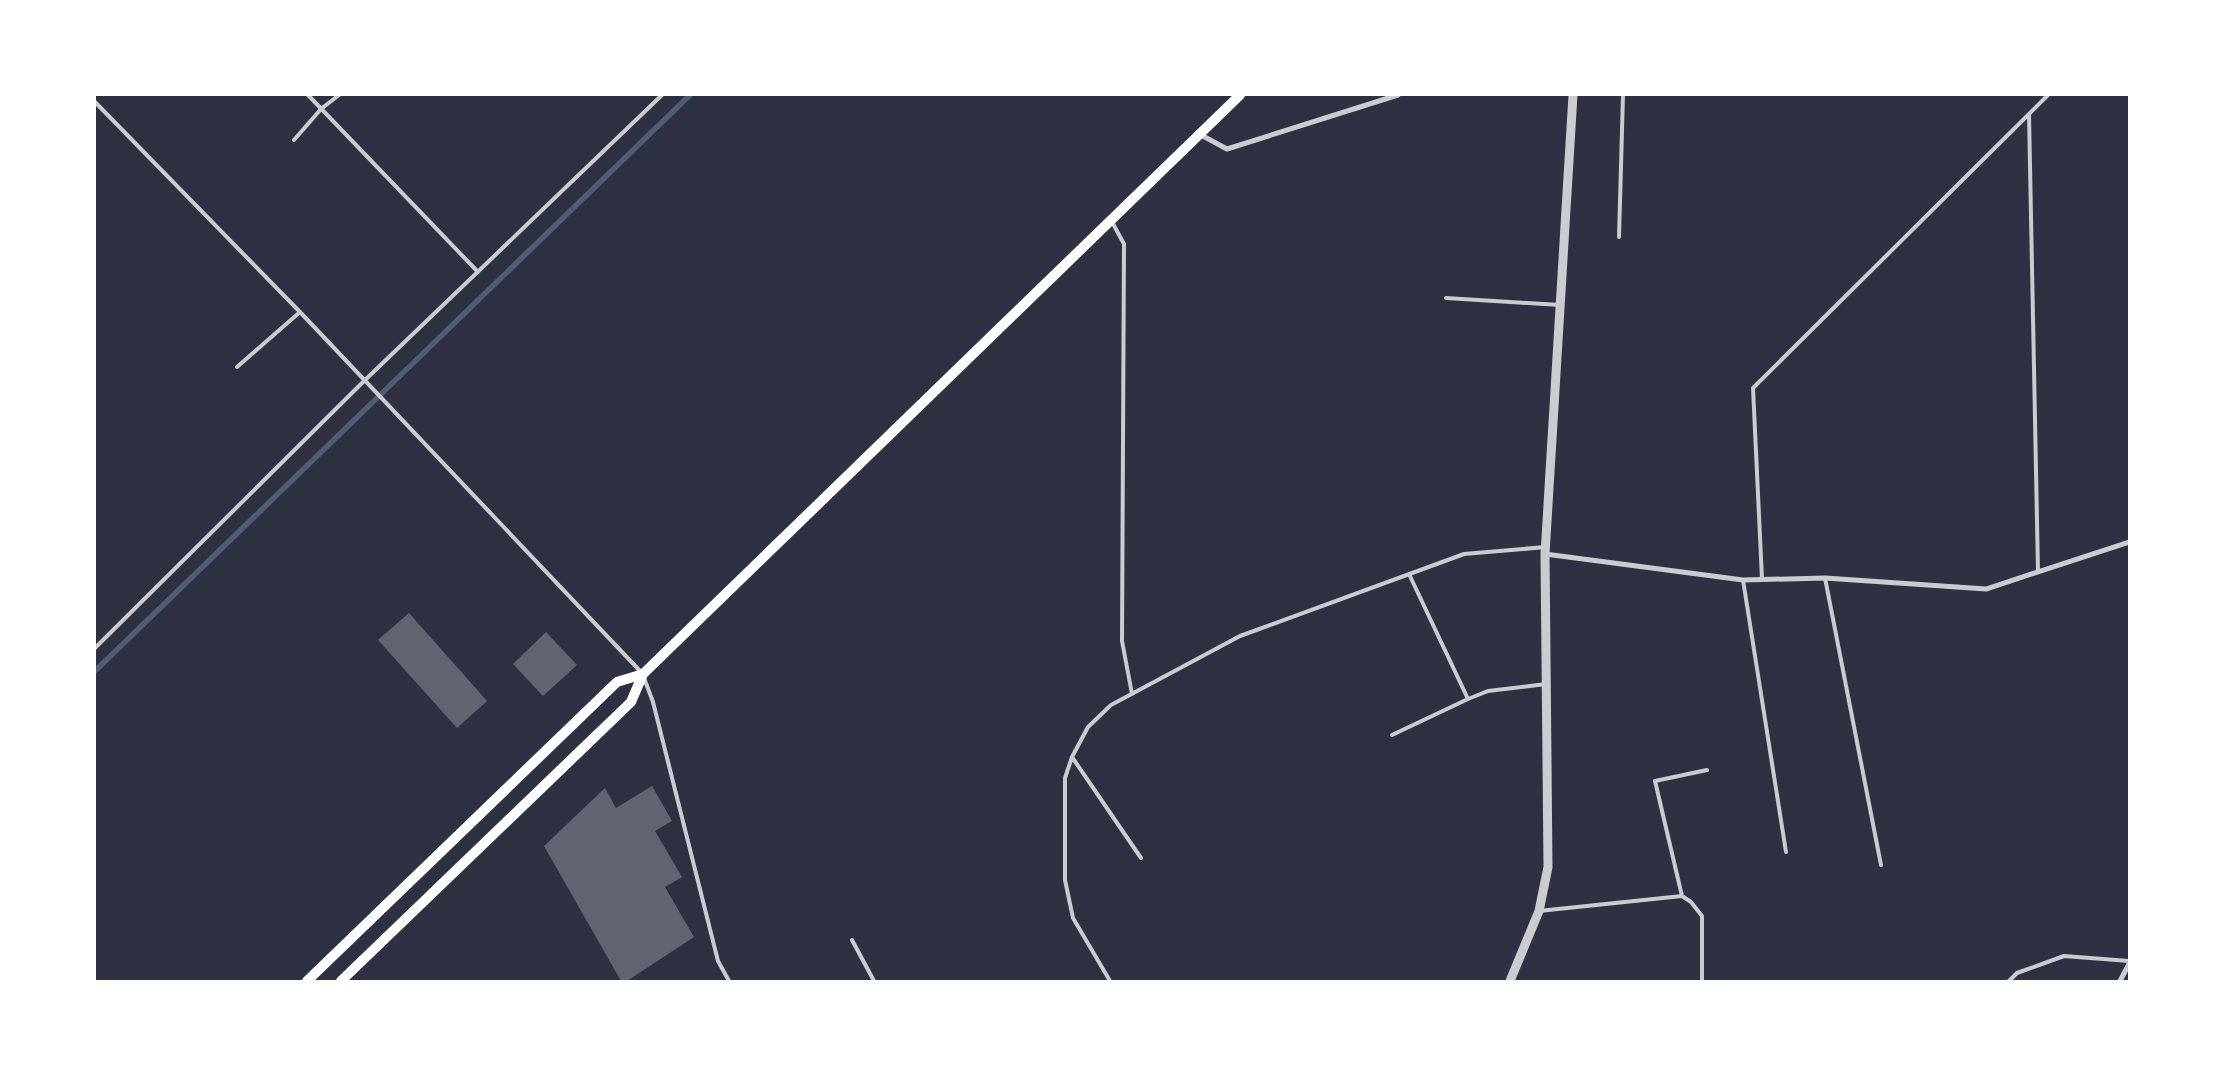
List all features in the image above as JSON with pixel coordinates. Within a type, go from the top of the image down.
[{"type":"main road","points":[[341,981],[632,702],[643,674],[1201,135],[1240,95]]},
{"type":"main road","points":[[307,981],[617,682],[643,674]]},
{"type":"street","points":[[1201,135],[1227,149],[1398,95]]},
{"type":"street","points":[[1510,981],[1539,911],[1548,868],[1545,550],[1573,95]]},
{"type":"street","points":[[1545,550],[1743,580],[1825,578],[1986,588],[2129,542]]},
{"type":"street","points":[[2120,981],[2129,962]]},
{"type":"lane","points":[[308,95],[478,272]]},
{"type":"lane","points":[[294,140],[321,109],[339,95]]},
{"type":"lane","points":[[95,648],[364,381],[662,95]]},
{"type":"lane","points":[[1619,237],[1623,95]]},
{"type":"lane","points":[[1762,579],[1753,388],[2048,95]]},
{"type":"lane","points":[[95,102],[300,312],[643,674],[653,702],[718,961],[729,981]]},
{"type":"lane","points":[[2029,114],[2038,572]]},
{"type":"lane","points":[[1111,220],[1124,244],[1122,641],[1132,694]]},
{"type":"lane","points":[[1446,298],[1560,306]]},
{"type":"lane","points":[[237,367],[300,312]]},
{"type":"lane","points":[[1110,981],[1073,918],[1065,880],[1064,798],[1066,778],[1072,757],[1088,727],[1111,705],[1240,636],[1464,554],[1545,550]]},
{"type":"lane","points":[[1408,574],[1468,699]]},
{"type":"lane","points":[[1825,578],[1881,865]]},
{"type":"lane","points":[[1743,580],[1786,852]]},
{"type":"lane","points":[[1392,736],[1488,691],[1546,684]]},
{"type":"lane","points":[[1072,757],[1141,858]]},
{"type":"lane","points":[[1682,896],[1655,780],[1707,770]]},
{"type":"lane","points":[[1539,911],[1682,896],[1691,902],[1702,916],[1702,981]]},
{"type":"lane","points":[[852,940],[874,981]]},
{"type":"lane","points":[[2009,981],[2017,972],[2064,956],[2129,962]]},
{"type":"building","points":[[409,613],[487,701],[457,728],[378,640]]},
{"type":"building","points":[[546,632],[577,665],[543,696],[513,664]]},
{"type":"building","points":[[652,786],[672,821],[655,831],[682,877],[665,887],[694,937],[627,981],[621,981],[544,846],[605,788],[616,808]]},
{"type":"waterway","points":[[95,671],[690,95]]}]
